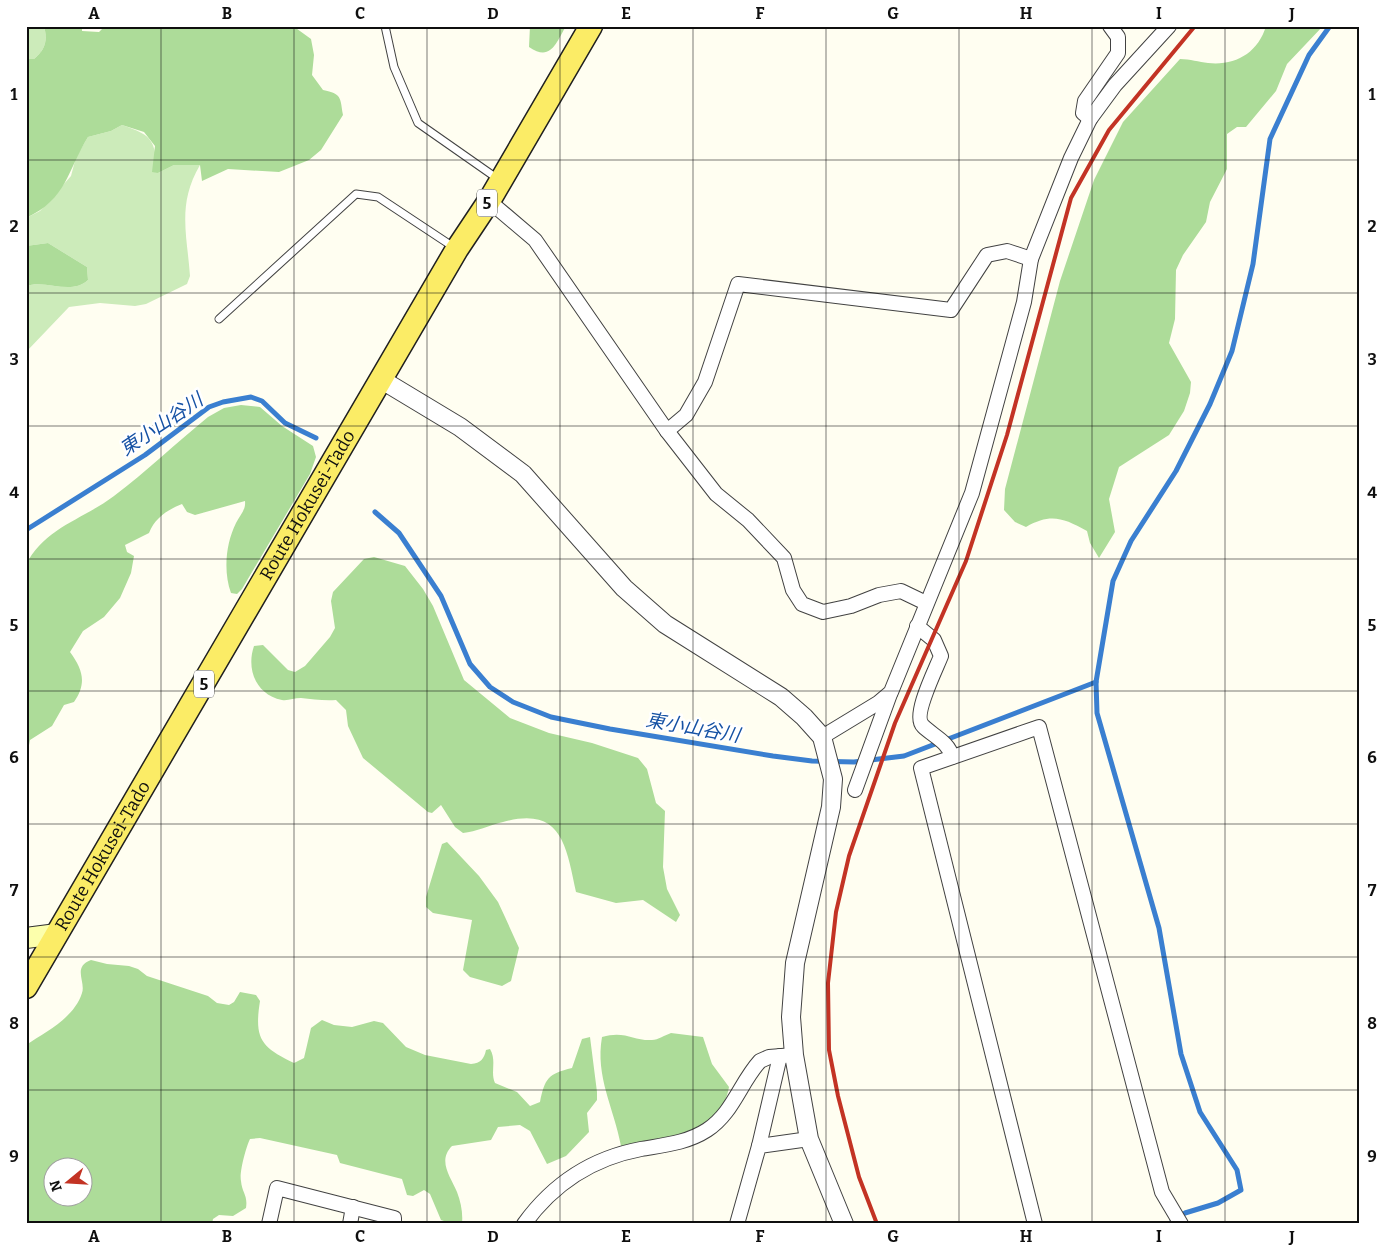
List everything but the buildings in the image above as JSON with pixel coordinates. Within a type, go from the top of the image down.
[{"type":"main road","name":"Route Hokusei-Tado","points":[[26,987],[457,249],[489,201],[591,26]]},
{"type":"main road","points":[[26,938],[57,934]]},
{"type":"street","points":[[1090,119],[1083,113],[1085,102],[1118,53],[1118,37],[1110,26]]},
{"type":"street","points":[[855,790],[926,603],[972,493],[1024,302],[1031,259],[1071,158],[1090,119],[1115,85],[1169,26]]},
{"type":"street","points":[[489,201],[535,240],[667,431],[716,494],[748,520],[784,558],[793,590],[802,604],[823,612],[851,606],[879,594],[900,591],[926,603]]},
{"type":"street","points":[[667,431],[686,415],[706,382],[738,284],[951,310],[987,255],[1007,251],[1031,259]]},
{"type":"street","points":[[382,380],[460,426],[524,474],[631,594],[665,624],[781,697],[804,717],[824,744],[833,780],[831,808],[795,963],[787,1055],[737,1224]]},
{"type":"street","points":[[917,626],[934,640],[941,656],[927,689],[919,718],[922,726],[936,735],[951,754]]},
{"type":"street","points":[[824,744],[891,692]]},
{"type":"street","points":[[1035,1224],[921,768],[951,754],[1039,727],[1162,1192],[1181,1224]]},
{"type":"street","points":[[787,1055],[809,1138],[844,1224]]},
{"type":"street","points":[[524,1224],[570,1178],[594,1163],[617,1155],[675,1144],[705,1131],[726,1112],[760,1060],[787,1055]]},
{"type":"street","points":[[759,1146],[809,1138]]},
{"type":"street","points":[[269,1224],[277,1188],[394,1218],[394,1224]]},
{"type":"street","points":[[350,1224],[353,1207]]},
{"type":"lane","points":[[385,26],[394,67],[418,123],[500,181]]},
{"type":"lane","points":[[219,319],[356,194],[378,197],[457,249]]},
{"type":"green space","points":[[26,26],[44,26],[45,45],[34,59],[26,59]]},
{"type":"green space","points":[[44,26],[82,26],[82,31],[99,32],[105,26],[293,26],[311,39],[314,55],[312,75],[323,90],[334,93],[339,97],[343,115],[321,150],[309,160],[279,172],[228,169],[202,181],[200,165],[174,165],[158,173],[152,172],[155,146],[144,132],[122,125],[111,131],[88,137],[58,193],[40,210],[26,218],[26,59],[34,59],[43,49],[46,36]]},
{"type":"green space","points":[[530,26],[566,26],[552,49],[543,52],[529,47]]},
{"type":"green space","points":[[1266,26],[1323,26],[1287,64],[1276,91],[1246,127],[1237,127],[1227,134],[1227,169],[1210,202],[1206,222],[1183,255],[1176,270],[1175,319],[1169,343],[1191,382],[1190,393],[1184,411],[1169,435],[1119,467],[1109,499],[1115,532],[1099,558],[1090,543],[1087,531],[1064,520],[1057,519],[1043,520],[1026,527],[1015,522],[1004,510],[1005,489],[1060,281],[1094,180],[1123,122],[1180,59],[1208,63],[1236,60],[1244,56],[1257,44]]},
{"type":"green space","points":[[122,125],[141,133],[151,141],[154,147],[158,173],[174,165],[200,165],[188,193],[186,206],[185,219],[190,276],[187,284],[146,304],[135,306],[100,303],[69,307],[26,352],[26,286],[42,284],[74,287],[88,280],[87,267],[48,243],[26,246],[26,218],[40,211],[71,176],[76,157],[88,137],[111,131]]},
{"type":"green space","points":[[48,243],[87,267],[88,280],[74,287],[42,284],[26,286],[26,246]]},
{"type":"green space","points":[[241,405],[260,407],[282,426],[313,446],[316,457],[310,474],[242,589],[237,594],[231,593],[226,566],[230,539],[236,523],[244,510],[245,501],[195,515],[187,512],[182,504],[162,515],[149,533],[125,545],[127,552],[134,556],[131,573],[120,598],[104,617],[83,631],[70,652],[78,665],[82,677],[81,689],[74,702],[64,705],[52,726],[30,740],[26,761],[26,565],[34,552],[53,533],[114,496],[208,417],[224,408]]},
{"type":"green space","points":[[374,557],[405,566],[423,589],[433,606],[464,680],[510,718],[549,733],[592,743],[638,758],[647,769],[656,803],[665,811],[663,867],[667,889],[680,915],[676,922],[643,900],[616,903],[576,892],[564,845],[558,833],[549,824],[537,819],[522,818],[463,833],[455,827],[441,805],[432,813],[428,812],[363,758],[348,726],[346,710],[336,700],[301,698],[282,700],[266,693],[260,687],[252,672],[251,663],[254,646],[263,645],[288,670],[295,672],[305,666],[330,637],[335,628],[331,601],[333,592],[364,559]]},
{"type":"green space","points":[[447,842],[479,876],[498,902],[519,948],[511,981],[502,986],[470,977],[463,970],[472,920],[433,913],[426,907],[426,897],[442,844]]},
{"type":"green space","points":[[91,960],[129,966],[138,969],[147,976],[208,996],[217,1003],[229,1005],[234,1002],[240,992],[256,995],[260,1001],[258,1024],[262,1040],[274,1052],[294,1063],[304,1058],[311,1028],[322,1020],[334,1025],[352,1027],[374,1021],[383,1023],[406,1047],[425,1055],[471,1064],[480,1062],[486,1050],[490,1049],[493,1058],[495,1083],[517,1092],[530,1106],[540,1102],[544,1087],[549,1078],[558,1072],[572,1068],[582,1039],[590,1037],[597,1100],[587,1113],[589,1132],[566,1156],[547,1164],[530,1131],[520,1125],[498,1127],[491,1140],[452,1146],[445,1163],[460,1200],[462,1224],[453,1224],[441,1220],[430,1194],[424,1190],[413,1196],[407,1195],[402,1179],[340,1163],[337,1155],[260,1138],[250,1139],[242,1166],[241,1181],[246,1208],[233,1216],[219,1215],[213,1219],[212,1224],[26,1224],[26,1045],[51,1029],[73,1010],[83,989],[82,967]]},
{"type":"green space","points":[[671,1033],[703,1037],[712,1064],[729,1087],[724,1103],[702,1125],[687,1132],[653,1141],[621,1146],[603,1079],[601,1066],[602,1037],[623,1035],[652,1040]]},
{"type":"waterway","points":[[1169,1224],[1185,1213],[1218,1203],[1241,1190],[1237,1170],[1200,1112],[1181,1054],[1159,928],[1097,713],[1096,682],[1113,581],[1131,541],[1176,471],[1210,404],[1232,351],[1253,264],[1270,139],[1309,55],[1330,26]]},
{"type":"waterway","name":"東小山谷川","points":[[26,530],[145,455],[209,407],[223,402],[251,397],[262,401],[285,423],[316,438]]},
{"type":"waterway","name":"東小山谷川","points":[[375,512],[399,533],[441,596],[470,664],[490,687],[513,702],[551,717],[610,729],[773,756],[812,761],[854,762],[904,756],[1096,682]]},
{"type":"railway","points":[[877,1224],[859,1177],[838,1096],[829,1050],[828,983],[836,912],[849,856],[895,723],[966,561],[1007,435],[1071,198],[1109,130],[1195,26]]}]
